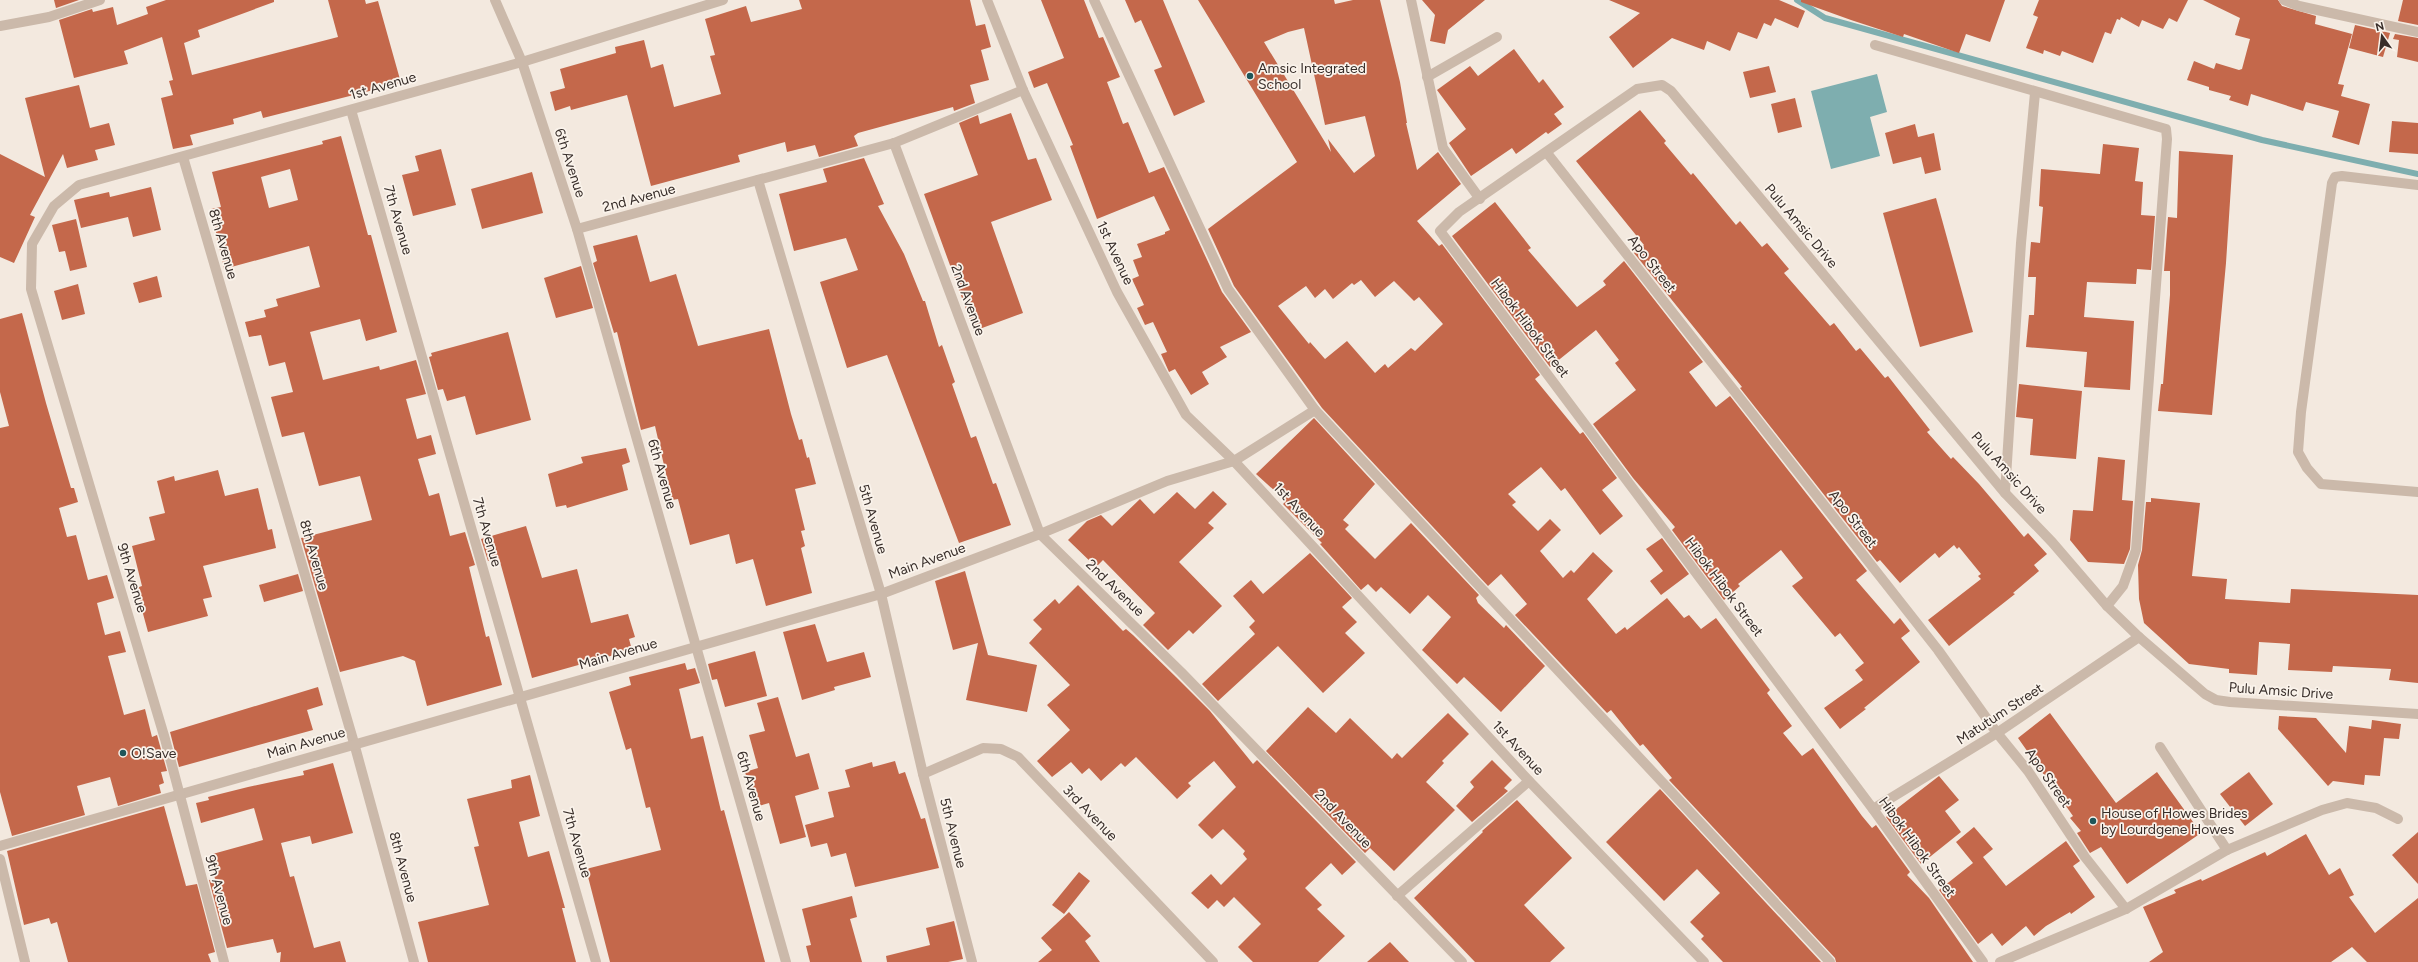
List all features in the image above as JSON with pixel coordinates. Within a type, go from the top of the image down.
[{"type":"street","points":[[0,26],[49,17],[100,0]]},
{"type":"street","name":"6th Avenue","points":[[495,0],[522,62],[577,229],[697,645],[786,962]]},
{"type":"street","name":"1st Avenue","points":[[54,206],[79,185],[522,62],[723,0]]},
{"type":"street","name":"1st Avenue","points":[[987,0],[1023,90],[1117,292],[1186,415],[1234,461],[1529,781],[1704,962]]},
{"type":"street","points":[[1094,0],[1228,289],[1315,410],[1830,962]]},
{"type":"street","points":[[1411,0],[1443,148],[1480,199],[1547,153]]},
{"type":"street","points":[[2284,0],[2299,6],[2418,32]]},
{"type":"street","points":[[1427,77],[1497,37]]},
{"type":"street","points":[[1875,45],[2166,129],[2166,147],[2136,550],[2123,586],[2107,606]]},
{"type":"street","name":"Pulu Amsic Drive","points":[[1547,153],[1637,89],[1662,85],[1671,91],[2005,493],[2052,542],[2107,606],[2139,637],[2205,694],[2216,700],[2418,714]]},
{"type":"street","name":"2nd Avenue","points":[[577,229],[894,143],[1023,90]]},
{"type":"street","points":[[2005,493],[2020,251],[2035,92]]},
{"type":"street","name":"7th Avenue","points":[[351,110],[596,962]]},
{"type":"street","name":"2nd Avenue","points":[[894,143],[1040,534],[1181,672],[1462,962]]},
{"type":"street","name":"Apo Street","points":[[1547,153],[1938,650],[1997,733],[2028,771],[2081,850],[2126,909]]},
{"type":"street","name":"8th Avenue","points":[[183,157],[354,743],[414,962]]},
{"type":"street","points":[[2418,185],[2342,176],[2335,177],[2332,183],[2301,412],[2298,452],[2307,468],[2321,484],[2418,492]]},
{"type":"street","name":"5th Avenue","points":[[758,180],[880,594],[923,774],[972,962]]},
{"type":"street","name":"Hibok Hibok Street","points":[[1480,199],[1459,212],[1440,231],[1873,809],[1983,962]]},
{"type":"street","name":"9th Avenue","points":[[54,206],[32,244],[31,290],[165,739],[224,962]]},
{"type":"street","name":"Main Avenue","points":[[0,846],[180,795],[354,743],[880,594],[1040,534],[1167,481],[1234,461],[1315,410]]},
{"type":"street","name":"Matutum Street","points":[[1873,809],[1997,733],[2139,637]]},
{"type":"street","points":[[2160,747],[2227,850]]},
{"type":"street","name":"3rd Avenue","points":[[923,774],[983,748],[1001,749],[1018,757],[1213,962]]},
{"type":"street","points":[[1397,896],[1529,781]]},
{"type":"street","points":[[2000,962],[2126,909],[2227,850],[2322,810],[2347,803],[2376,808],[2398,819]]},
{"type":"street","points":[[0,859],[25,962]]},
{"type":"water","points":[[1877,74],[1887,112],[1870,117],[1880,156],[1831,169],[1811,91]]},
{"type":"building","points":[[54,0],[79,0],[56,8]]},
{"type":"building","points":[[166,0],[274,0],[274,2],[198,30],[200,37],[184,43],[192,75],[338,37],[328,0],[365,0],[366,4],[378,1],[401,83],[263,118],[261,111],[233,119],[234,124],[190,135],[193,145],[173,149],[161,98],[173,95],[169,81],[173,80],[162,37],[124,51],[128,64],[74,78],[59,20],[92,9],[93,12],[113,7],[117,25],[148,14],[146,7]]},
{"type":"building","points":[[799,0],[970,0],[976,26],[985,24],[991,47],[981,50],[989,80],[970,85],[975,103],[954,111],[953,107],[858,133],[854,136],[858,146],[819,157],[815,145],[787,152],[785,142],[738,155],[740,162],[651,186],[627,95],[571,110],[570,106],[555,111],[550,92],[565,88],[560,69],[616,53],[615,47],[644,40],[651,68],[663,64],[674,107],[721,94],[710,56],[715,55],[705,19],[746,6],[751,22],[802,9]]},
{"type":"building","points":[[1041,0],[1084,0],[1099,38],[1103,37],[1120,77],[1107,82],[1123,124],[1128,122],[1149,173],[1164,167],[1222,292],[1251,332],[1220,347],[1227,357],[1202,372],[1209,384],[1191,395],[1175,369],[1169,372],[1161,354],[1167,352],[1153,322],[1145,325],[1137,308],[1144,305],[1132,279],[1139,276],[1133,260],[1142,257],[1137,244],[1165,234],[1165,232],[1170,230],[1154,196],[1097,219],[1070,146],[1073,145],[1047,83],[1034,88],[1028,72],[1064,58]]},
{"type":"building","points":[[1125,0],[1163,0],[1205,102],[1174,116],[1154,70],[1162,67],[1141,20],[1135,23]]},
{"type":"building","points":[[1198,0],[1334,0],[1335,4],[1353,0],[1380,0],[1400,82],[1406,123],[1417,170],[1438,152],[1461,184],[1417,221],[1439,246],[1442,244],[1540,375],[1535,379],[1580,434],[1583,432],[1617,478],[1602,490],[1623,516],[1600,535],[1565,488],[1561,491],[1541,467],[1508,494],[1516,502],[1512,505],[1538,531],[1550,519],[1561,530],[1540,551],[1563,578],[1571,570],[1574,573],[1593,552],[1613,571],[1587,599],[1616,634],[1625,627],[1627,630],[1667,598],[1684,618],[1689,615],[1701,629],[1716,618],[1770,690],[1767,693],[1792,726],[1783,733],[1802,756],[1813,748],[1862,816],[1872,828],[1876,825],[1910,872],[1907,875],[1929,898],[1973,962],[1836,962],[1835,958],[1669,780],[1672,778],[1643,744],[1640,746],[1611,710],[1607,713],[1515,615],[1527,604],[1501,574],[1488,586],[1322,408],[1234,286],[1208,229],[1297,162]],"holes":[[[1304,28],[1325,125],[1365,116],[1375,156],[1354,173],[1328,139],[1331,152],[1264,42],[1288,32]],[[1361,280],[1375,297],[1394,281],[1414,301],[1419,297],[1443,324],[1415,351],[1411,348],[1388,368],[1385,364],[1375,373],[1347,341],[1325,359],[1310,342],[1309,344],[1278,306],[1306,286],[1315,298],[1325,289],[1333,299],[1352,283],[1354,285]]]},
{"type":"building","points":[[1422,0],[1485,0],[1448,30],[1445,44],[1430,41],[1435,15]]},
{"type":"building","points":[[1609,0],[1779,0],[1805,11],[1798,28],[1775,18],[1771,26],[1764,23],[1757,39],[1738,32],[1730,51],[1707,41],[1704,50],[1672,38],[1633,68],[1609,37],[1640,13]]},
{"type":"building","points":[[1801,0],[2005,0],[1990,42],[1966,34],[1959,53],[1904,34],[1903,37],[1851,20],[1801,2]]},
{"type":"building","points":[[2039,0],[2188,0],[2177,22],[2169,18],[2163,29],[2142,20],[2139,27],[2121,17],[2120,20],[2117,19],[2111,34],[2105,32],[2093,63],[2062,51],[2060,56],[2044,50],[2043,54],[2026,48],[2038,17],[2033,15]]},
{"type":"building","points":[[2203,0],[2278,0],[2282,6],[2316,16],[2315,24],[2352,34],[2338,84],[2344,85],[2341,96],[2370,104],[2359,145],[2332,137],[2339,111],[2306,102],[2303,111],[2251,94],[2248,106],[2229,100],[2231,96],[2209,90],[2209,87],[2187,80],[2194,61],[2214,69],[2216,63],[2239,70],[2242,69],[2250,39],[2235,35],[2240,18]]},
{"type":"building","points":[[2403,0],[2418,0],[2418,25],[2398,21]]},
{"type":"building","points":[[2355,25],[2390,33],[2383,57],[2349,48]]},
{"type":"building","points":[[2395,34],[2418,38],[2418,62],[2397,57],[2399,40],[2393,39]]},
{"type":"building","points":[[1514,49],[1539,83],[1543,79],[1564,107],[1554,114],[1562,124],[1548,134],[1546,132],[1516,154],[1512,148],[1471,176],[1449,143],[1466,129],[1437,90],[1470,66],[1478,76]]},
{"type":"building","points":[[1769,66],[1776,92],[1750,98],[1743,72]]},
{"type":"building","points":[[79,85],[90,128],[109,123],[115,145],[95,150],[98,160],[67,168],[63,154],[30,215],[35,217],[14,263],[0,257],[0,154],[45,177],[25,98]]},
{"type":"building","points":[[1795,98],[1802,127],[1778,133],[1771,104]]},
{"type":"building","points":[[1640,110],[1666,141],[1664,143],[1691,175],[1693,173],[1736,225],[1740,221],[1762,247],[1767,243],[1789,269],[1784,273],[1830,326],[1834,323],[1856,351],[1860,348],[1885,378],[1888,376],[1930,430],[1927,432],[1951,459],[1953,457],[1979,484],[2024,537],[2028,533],[2047,554],[2034,565],[2039,571],[2013,593],[2015,594],[1949,646],[1928,620],[1981,579],[1978,576],[1981,574],[1959,547],[1957,549],[1954,545],[1939,558],[1935,553],[1900,583],[1880,560],[1877,562],[1740,388],[1742,387],[1634,253],[1644,245],[1576,161]]},
{"type":"building","points":[[1011,113],[1028,160],[1036,158],[1052,200],[991,222],[1023,313],[974,331],[924,194],[978,175],[959,123],[978,115],[980,124]]},
{"type":"building","points":[[2392,121],[2418,123],[2418,154],[2389,152]]},
{"type":"building","points":[[1915,124],[1918,137],[1934,133],[1941,170],[1925,174],[1921,157],[1893,164],[1885,133]]},
{"type":"building","points":[[341,136],[368,235],[371,235],[397,332],[366,341],[360,319],[310,332],[323,380],[379,366],[380,370],[416,360],[426,394],[406,399],[417,439],[431,435],[436,454],[418,459],[429,496],[439,493],[450,536],[465,532],[475,565],[469,567],[486,637],[489,636],[502,685],[427,706],[415,661],[403,656],[340,672],[301,538],[372,520],[360,476],[319,486],[304,432],[282,437],[271,397],[293,392],[285,362],[269,366],[261,335],[249,337],[245,322],[266,317],[264,310],[278,306],[276,299],[320,287],[309,246],[224,269],[211,209],[221,207],[212,172],[323,144],[322,141]],"holes":[[[290,169],[298,200],[269,208],[261,177]]]},
{"type":"building","points":[[2103,144],[2139,148],[2135,181],[2143,182],[2141,215],[2155,216],[2151,270],[2137,269],[2136,284],[2087,282],[2084,317],[2134,321],[2130,390],[2084,387],[2087,352],[2026,347],[2029,315],[2034,315],[2036,277],[2028,277],[2031,242],[2040,243],[2043,207],[2039,206],[2041,169],[2100,174]]},
{"type":"building","points":[[441,149],[456,205],[413,216],[402,175],[419,171],[415,156]]},
{"type":"building","points":[[2179,151],[2233,155],[2226,263],[2212,415],[2158,411],[2161,384],[2163,384],[2170,295],[2170,271],[2164,271],[2168,217],[2177,218]]},
{"type":"building","points":[[864,158],[884,204],[878,206],[904,254],[923,301],[925,301],[939,347],[942,345],[955,382],[952,384],[971,438],[976,436],[993,484],[996,483],[1011,525],[959,543],[887,355],[847,368],[820,282],[858,270],[846,238],[794,251],[779,194],[827,182],[823,169]]},
{"type":"building","points":[[532,172],[543,213],[482,229],[471,189]]},
{"type":"building","points":[[151,187],[161,230],[133,237],[128,217],[81,228],[74,200],[109,192],[110,197]]},
{"type":"building","points":[[1936,198],[1973,332],[1920,347],[1883,213]]},
{"type":"building","points":[[1495,202],[1531,248],[1528,250],[1577,307],[1606,285],[1603,281],[1624,261],[1703,362],[1689,372],[1716,407],[1730,396],[1867,571],[1856,580],[1894,624],[1900,618],[1910,631],[1901,638],[1920,662],[1864,708],[1866,709],[1840,729],[1824,708],[1863,680],[1855,670],[1864,663],[1840,633],[1835,637],[1792,586],[1803,578],[1781,550],[1738,584],[1740,586],[1724,600],[1672,530],[1675,527],[1633,478],[1593,424],[1636,390],[1615,363],[1619,360],[1596,330],[1550,367],[1452,236]]},
{"type":"building","points":[[76,219],[87,267],[70,271],[65,251],[59,252],[52,225]]},
{"type":"building","points":[[637,235],[650,282],[676,274],[698,346],[769,329],[791,414],[799,440],[802,439],[807,458],[809,457],[816,484],[795,489],[805,530],[801,531],[805,546],[801,548],[812,593],[766,606],[753,559],[736,564],[729,534],[690,545],[678,499],[672,500],[655,426],[641,430],[617,332],[614,333],[593,263],[597,261],[593,246]]},
{"type":"building","points":[[581,266],[593,308],[556,318],[544,278]]},
{"type":"building","points":[[157,276],[162,297],[139,303],[133,283]]},
{"type":"building","points":[[78,284],[85,314],[62,320],[54,291]]},
{"type":"building","points":[[22,313],[71,488],[74,488],[78,502],[59,508],[67,537],[76,535],[88,580],[107,575],[114,598],[97,603],[105,635],[120,631],[126,652],[108,656],[124,715],[145,709],[152,737],[157,735],[167,771],[161,772],[164,783],[159,785],[161,793],[118,806],[110,777],[77,786],[85,815],[12,836],[0,792],[0,428],[9,426],[0,392],[0,319]]},
{"type":"building","points":[[508,332],[531,420],[476,435],[465,396],[447,401],[443,389],[438,390],[429,357],[432,356],[431,353]]},
{"type":"building","points":[[2019,384],[2082,391],[2076,459],[2030,455],[2033,419],[2016,417]]},
{"type":"building","points":[[1314,418],[1375,484],[1343,520],[1349,525],[1345,529],[1375,559],[1411,523],[1479,595],[1476,598],[1478,603],[1504,628],[1506,625],[1545,666],[1501,712],[1464,677],[1457,684],[1422,650],[1451,617],[1428,595],[1410,614],[1381,587],[1376,592],[1368,584],[1361,590],[1320,544],[1322,543],[1283,504],[1286,501],[1256,474]]},
{"type":"building","points":[[626,448],[630,462],[622,465],[628,490],[567,508],[566,505],[556,507],[548,474],[583,463],[581,457]]},
{"type":"building","points":[[2098,457],[2125,460],[2122,500],[2133,501],[2130,549],[2124,564],[2088,562],[2070,540],[2073,510],[2093,511]]},
{"type":"building","points":[[218,470],[225,496],[258,488],[268,530],[272,529],[276,548],[203,566],[212,597],[203,599],[208,616],[148,632],[136,588],[142,586],[132,546],[155,540],[149,517],[165,513],[157,481],[174,476],[175,481]]},
{"type":"building","points":[[1213,491],[1227,504],[1208,523],[1214,528],[1179,562],[1222,606],[1193,634],[1189,630],[1168,650],[1143,625],[1155,613],[1103,560],[1096,567],[1068,540],[1087,521],[1101,515],[1112,526],[1140,499],[1154,514],[1177,492],[1195,509]]},
{"type":"building","points":[[2151,498],[2200,503],[2192,576],[2227,579],[2225,599],[2290,603],[2291,589],[2418,595],[2418,683],[2389,680],[2391,669],[2333,666],[2332,672],[2288,670],[2290,644],[2259,642],[2257,675],[2229,673],[2229,669],[2189,664],[2144,623],[2139,599],[2138,565],[2142,550],[2146,502],[2151,502]]},
{"type":"building","points":[[526,526],[542,578],[577,569],[591,623],[628,614],[635,637],[629,639],[632,650],[532,678],[499,558],[488,561],[481,539]]},
{"type":"building","points":[[1662,538],[1689,574],[1661,595],[1650,581],[1663,571],[1646,549]]},
{"type":"building","points":[[1310,553],[1352,598],[1342,607],[1357,622],[1345,633],[1365,653],[1323,693],[1278,646],[1218,701],[1202,684],[1255,634],[1249,627],[1255,621],[1233,596],[1251,580],[1263,594]]},
{"type":"building","points":[[965,571],[988,655],[1037,665],[1027,712],[966,700],[978,643],[953,650],[935,581]]},
{"type":"building","points":[[298,574],[303,591],[264,602],[259,585]]},
{"type":"building","points":[[1078,585],[1123,631],[1126,629],[1133,635],[1176,677],[1210,711],[1253,764],[1257,760],[1356,862],[1342,875],[1331,863],[1305,888],[1322,905],[1317,909],[1345,936],[1318,962],[1253,962],[1238,947],[1261,924],[1234,897],[1224,907],[1217,900],[1208,909],[1191,893],[1211,874],[1221,885],[1247,859],[1243,854],[1245,851],[1223,829],[1212,839],[1198,825],[1236,787],[1214,761],[1188,783],[1191,786],[1177,799],[1136,757],[1125,767],[1121,763],[1101,781],[1089,768],[1082,774],[1071,762],[1052,777],[1037,761],[1070,730],[1047,705],[1070,685],[1029,643],[1042,629],[1033,620],[1055,599],[1059,604]]},
{"type":"building","points":[[815,624],[827,662],[864,652],[871,677],[834,687],[835,690],[802,700],[783,632]]},
{"type":"building","points":[[755,651],[767,696],[725,707],[717,679],[712,680],[708,664]]},
{"type":"building","points":[[685,663],[687,670],[695,668],[700,683],[679,689],[691,739],[703,736],[721,811],[724,810],[765,962],[610,962],[586,869],[661,850],[650,807],[646,808],[631,748],[626,750],[609,692],[631,685],[629,677]]},
{"type":"building","points":[[318,687],[323,705],[307,710],[313,730],[179,767],[170,732]]},
{"type":"building","points":[[778,697],[796,757],[809,753],[819,789],[795,796],[806,837],[780,844],[769,803],[755,807],[745,772],[758,768],[749,735],[765,731],[757,703]]},
{"type":"building","points":[[1308,707],[1336,733],[1350,718],[1392,759],[1397,753],[1402,758],[1448,713],[1469,734],[1442,761],[1444,763],[1426,782],[1455,810],[1394,871],[1370,848],[1365,853],[1266,751]]},
{"type":"building","points":[[2050,713],[2116,803],[2157,772],[2201,833],[2127,884],[2101,847],[2090,853],[2077,833],[2081,831],[2070,818],[2073,816],[2018,738]]},
{"type":"building","points":[[2279,716],[2316,718],[2346,753],[2349,726],[2371,729],[2372,720],[2401,724],[2399,739],[2384,738],[2380,776],[2365,775],[2364,785],[2333,781],[2328,786],[2278,729]]},
{"type":"building","points":[[1492,760],[1512,780],[1504,788],[1508,791],[1472,822],[1456,806],[1474,787],[1470,782]]},
{"type":"building","points":[[895,761],[899,774],[905,772],[921,819],[925,818],[939,868],[855,887],[846,853],[831,857],[827,843],[811,847],[805,825],[834,817],[828,792],[850,787],[845,770],[872,762],[873,767]]},
{"type":"building","points":[[333,763],[353,833],[312,844],[310,836],[281,843],[290,877],[294,876],[314,948],[340,941],[346,962],[280,962],[281,952],[277,953],[273,939],[227,948],[209,880],[215,879],[209,855],[263,840],[254,808],[201,823],[196,803],[209,800],[208,797],[304,775],[303,771]]},
{"type":"building","points":[[2249,772],[2273,804],[2245,826],[2220,794]]},
{"type":"building","points":[[530,775],[540,816],[519,822],[528,857],[549,851],[565,908],[562,908],[576,962],[428,962],[418,922],[489,905],[474,847],[479,846],[467,799],[512,788],[511,780]]},
{"type":"building","points":[[1939,776],[1959,800],[1945,811],[1961,832],[1921,864],[1886,817]]},
{"type":"building","points":[[1660,789],[1821,962],[1723,962],[1701,939],[1704,936],[1690,922],[1720,893],[1697,869],[1664,901],[1606,842]]},
{"type":"building","points":[[1517,800],[1572,858],[1524,905],[1565,948],[1550,962],[1475,962],[1414,898],[1483,832],[1482,831]]},
{"type":"building","points":[[164,806],[186,886],[197,884],[215,952],[208,954],[211,962],[68,962],[57,922],[51,924],[49,918],[24,925],[7,851]]},
{"type":"building","points":[[1974,827],[1993,849],[1983,857],[2006,886],[2066,841],[2080,861],[2073,866],[2095,897],[2071,914],[2070,912],[2046,926],[2034,936],[2026,926],[2002,946],[1992,933],[1978,944],[1939,890],[1973,863],[1956,842]]},
{"type":"building","points":[[2418,832],[2418,884],[2392,855]]},
{"type":"building","points":[[2306,834],[2329,875],[2340,868],[2354,895],[2349,897],[2375,933],[2418,898],[2418,962],[2367,962],[2352,947],[2331,962],[2149,962],[2163,952],[2143,907],[2176,893],[2174,890],[2201,879],[2202,881],[2265,852],[2267,856]]},
{"type":"building","points":[[1079,872],[1090,881],[1064,914],[1052,905]]},
{"type":"building","points":[[852,896],[857,917],[850,919],[862,962],[810,962],[806,946],[811,945],[802,909]]},
{"type":"building","points":[[1069,912],[1091,936],[1085,941],[1100,962],[1038,962],[1052,950],[1041,938]]},
{"type":"building","points":[[954,921],[963,959],[948,962],[887,962],[886,956],[930,945],[926,928]]},
{"type":"building","points":[[1390,942],[1409,962],[1367,962]]},
{"type":"waterway","points":[[1797,0],[1825,18],[2262,140],[2418,174]]},
{"type":"place","name":"Amsic Integrated School","points":[[1250,76]]},
{"type":"place","name":"O!Save","points":[[123,753]]},
{"type":"place","name":"House of Howes Brides by Lourdgene Howes","points":[[2093,821]]}]
